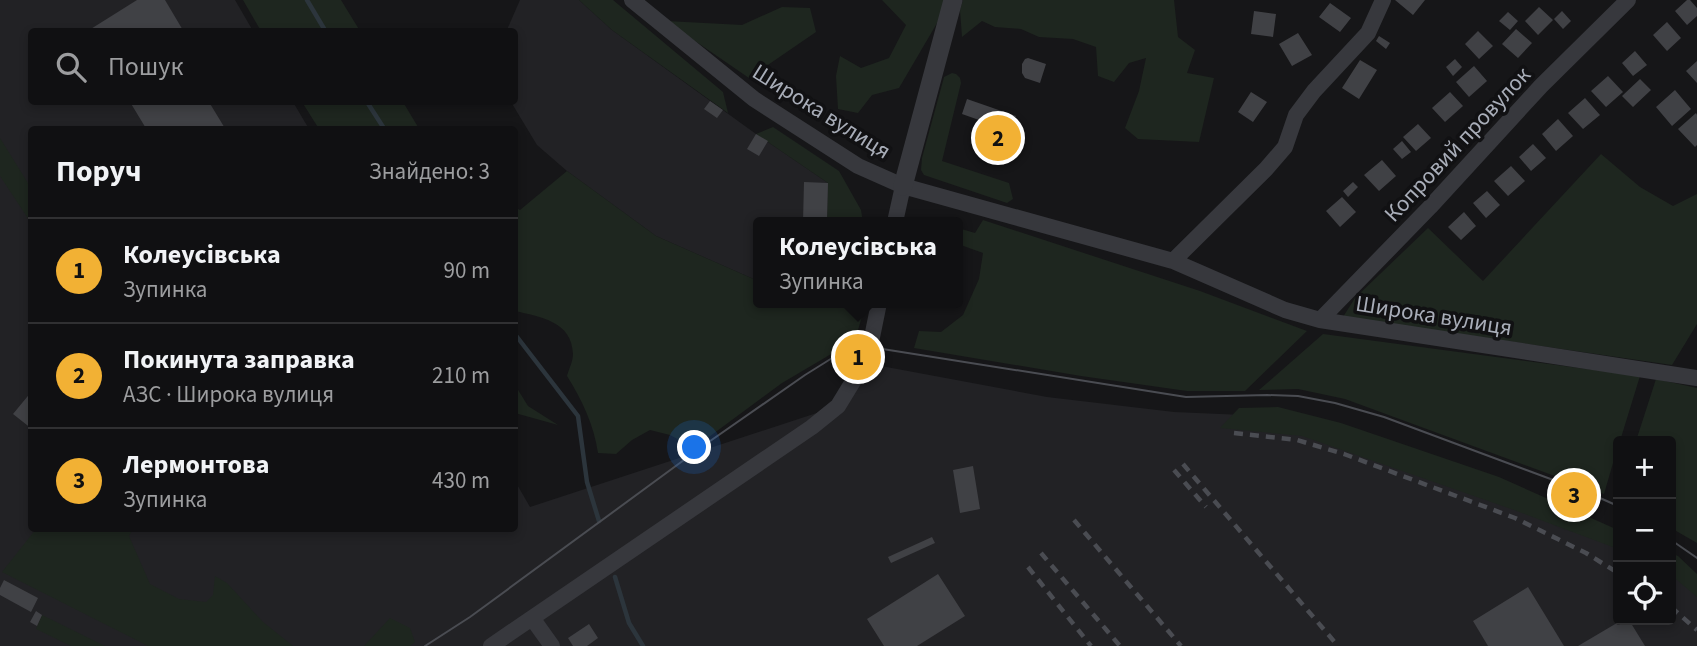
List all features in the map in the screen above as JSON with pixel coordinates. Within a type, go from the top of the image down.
[{"type":"street","name":"Широка вулиця","points":[[632,0],[754,99],[858,166],[903,186],[1173,261],[1285,310],[1320,320],[1697,378]]},
{"type":"street","points":[[896,217],[953,0]]},
{"type":"street","points":[[1173,261],[1285,147],[1296,115],[1314,91],[1368,33],[1383,0]]},
{"type":"street","name":"Копровий провулок","points":[[1320,320],[1430,207],[1541,86],[1628,0]]},
{"type":"street","points":[[491,646],[813,427],[838,406],[868,355],[878,308]]},
{"type":"street","points":[[532,618],[552,646]]},
{"type":"shaded area","points":[[0,0],[235,0],[251,28],[28,28],[28,105],[295,105],[307,126],[28,126],[28,532],[518,532],[518,486],[530,507],[838,406],[865,363],[1047,397],[1174,412],[1292,417],[1613,541],[1613,625],[1676,625],[1676,573],[1697,592],[1697,646],[0,646]]},
{"type":"shaded area","points":[[243,0],[341,0],[358,28],[259,28]]},
{"type":"shaded area","points":[[520,0],[579,0],[612,30],[828,183],[827,217],[753,217],[753,279],[656,236],[567,171],[537,145],[513,105],[518,105],[518,28],[508,28]]},
{"type":"shaded area","points":[[579,0],[613,0],[723,92],[728,113],[612,30]]},
{"type":"shaded area","points":[[882,0],[945,0],[940,18],[899,88],[872,95],[858,113],[838,109],[836,76],[840,56],[861,68],[889,58],[906,25]]},
{"type":"shaded area","points":[[963,0],[1174,0],[1178,37],[1195,50],[1187,73],[1214,78],[1199,142],[1138,139],[1125,128],[1139,91],[1146,58],[1129,63],[1114,82],[1098,76],[1096,47],[1073,39],[1039,37],[1021,29],[995,27],[982,21],[962,37],[960,10]]},
{"type":"shaded area","points":[[782,7],[810,8],[816,32],[749,78],[666,21],[742,25]]},
{"type":"shaded area","points":[[952,73],[960,78],[961,83],[942,161],[1009,183],[1013,199],[1007,203],[924,175],[921,170],[944,77]]},
{"type":"shaded area","points":[[304,105],[405,105],[417,126],[317,126]]},
{"type":"shaded area","points":[[773,127],[839,171],[861,210],[862,217],[827,217],[828,183],[756,134]]},
{"type":"shaded area","points":[[0,138],[28,183],[28,218],[0,176]]},
{"type":"shaded area","points":[[1601,154],[1640,187],[1673,206],[1697,194],[1697,324],[1672,365],[1343,317],[1355,298],[1428,228],[1483,281]]},
{"type":"shaded area","points":[[567,171],[656,236],[753,279],[753,308],[865,308],[853,347],[838,350],[782,383],[694,448],[670,435],[650,430],[632,440],[616,454],[598,453],[587,413],[567,376],[573,354],[567,334],[553,322],[518,312],[518,209],[520,210]]},
{"type":"shaded area","points":[[983,220],[1200,291],[1307,331],[1245,391],[1187,391],[914,348],[919,331],[941,332],[963,315],[979,279],[983,253],[963,246],[963,229],[975,233]]},
{"type":"shaded area","points":[[1323,334],[1640,376],[1622,436],[1613,436],[1613,463],[1604,494],[1345,399],[1298,389],[1259,390]]},
{"type":"shaded area","points":[[1656,379],[1697,388],[1697,543],[1676,531],[1676,436],[1638,436]]},
{"type":"shaded area","points":[[518,390],[528,406],[558,425],[518,414]]},
{"type":"shaded area","points":[[1278,407],[1341,423],[1499,477],[1613,528],[1613,547],[1302,436],[1220,428],[1239,408]]},
{"type":"shaded area","points":[[34,532],[131,532],[129,536],[150,584],[179,599],[206,602],[213,595],[215,576],[227,583],[263,622],[293,646],[148,646],[2,572]]},
{"type":"shaded area","points":[[1676,555],[1697,574],[1697,597],[1676,579]]},
{"type":"shaded area","points":[[42,615],[105,646],[71,646],[36,629]]},
{"type":"shaded area","points":[[390,618],[410,628],[415,642],[410,646],[364,646]]},
{"type":"building","points":[[137,0],[165,0],[182,28],[92,28]]},
{"type":"building","points":[[1395,0],[1425,0],[1413,15]]},
{"type":"building","points":[[1687,0],[1697,8],[1697,16],[1687,25],[1675,11]]},
{"type":"building","points":[[1330,3],[1351,18],[1340,32],[1319,17]]},
{"type":"building","points":[[1539,7],[1553,20],[1538,35],[1525,21]]},
{"type":"building","points":[[1254,11],[1276,14],[1273,37],[1251,34]]},
{"type":"building","points":[[1562,11],[1571,21],[1563,29],[1554,19]]},
{"type":"building","points":[[1508,12],[1518,21],[1510,30],[1499,21]]},
{"type":"building","points":[[1667,22],[1681,38],[1667,51],[1653,35]]},
{"type":"building","points":[[1516,29],[1532,43],[1518,58],[1502,44]]},
{"type":"building","points":[[1478,31],[1493,46],[1479,59],[1465,44]]},
{"type":"building","points":[[1298,33],[1312,55],[1292,66],[1279,44]]},
{"type":"building","points":[[1379,36],[1390,43],[1386,49],[1376,41]]},
{"type":"building","points":[[1635,51],[1647,65],[1633,76],[1622,63]]},
{"type":"building","points":[[1028,58],[1046,64],[1040,83],[1025,78],[1022,73],[1022,64]]},
{"type":"building","points":[[1455,59],[1462,67],[1453,76],[1446,67]]},
{"type":"building","points":[[1360,60],[1377,70],[1359,99],[1342,88]]},
{"type":"building","points":[[1697,61],[1697,83],[1686,71]]},
{"type":"building","points":[[1474,66],[1487,81],[1469,97],[1456,82]]},
{"type":"building","points":[[1608,76],[1623,92],[1606,107],[1591,91]]},
{"type":"building","points":[[1640,79],[1651,90],[1633,107],[1622,96]]},
{"type":"building","points":[[1675,90],[1691,109],[1672,126],[1656,107]]},
{"type":"building","points":[[1251,92],[1267,102],[1253,122],[1238,112]]},
{"type":"building","points":[[1450,92],[1463,106],[1445,122],[1432,108]]},
{"type":"building","points":[[1585,98],[1600,115],[1583,129],[1568,113]]},
{"type":"building","points":[[967,99],[1016,116],[1010,131],[962,114]]},
{"type":"building","points":[[710,101],[723,110],[717,118],[704,109]]},
{"type":"building","points":[[132,105],[211,105],[224,126],[145,126]]},
{"type":"building","points":[[1696,113],[1697,145],[1695,147],[1678,129]]},
{"type":"building","points":[[1558,119],[1573,136],[1556,151],[1542,134]]},
{"type":"building","points":[[1418,124],[1431,138],[1416,151],[1403,137]]},
{"type":"building","points":[[756,134],[768,141],[759,156],[747,149]]},
{"type":"building","points":[[1402,141],[1411,152],[1402,159],[1393,149]]},
{"type":"building","points":[[1533,144],[1546,158],[1531,171],[1519,157]]},
{"type":"building","points":[[1382,160],[1396,176],[1379,191],[1364,175]]},
{"type":"building","points":[[1511,166],[1525,181],[1508,196],[1494,181]]},
{"type":"building","points":[[804,182],[828,183],[827,217],[803,217]]},
{"type":"building","points":[[1353,182],[1358,187],[1348,197],[1343,191]]},
{"type":"building","points":[[1487,191],[1500,205],[1486,218],[1473,203]]},
{"type":"building","points":[[1342,197],[1356,212],[1340,227],[1326,211]]},
{"type":"building","points":[[1464,212],[1476,226],[1461,240],[1448,227]]},
{"type":"building","points":[[28,396],[28,426],[13,414]]},
{"type":"building","points":[[973,466],[980,509],[960,513],[953,470]]},
{"type":"building","points":[[932,537],[935,543],[891,563],[888,557]]},
{"type":"building","points":[[938,574],[965,616],[917,646],[884,646],[867,619]]},
{"type":"building","points":[[4,580],[38,598],[31,612],[0,595]]},
{"type":"building","points":[[1528,587],[1564,646],[1488,646],[1473,621]]},
{"type":"building","points":[[36,611],[42,615],[37,626],[30,622]]},
{"type":"building","points":[[589,624],[598,638],[587,646],[573,646],[568,638]]},
{"type":"building","points":[[1614,625],[1632,625],[1645,646],[1578,646]]},
{"type":"waterway","points":[[307,0],[324,28]]},
{"type":"waterway","points":[[369,105],[382,126]]},
{"type":"waterway","points":[[518,338],[578,416],[587,482],[599,521]]},
{"type":"waterway","points":[[615,577],[629,623],[643,646]]},
{"type":"tram line","points":[[425,646],[470,617],[703,446],[805,375],[837,355],[870,347],[1186,397],[1298,396],[1335,403],[1384,417],[1613,504]]},
{"type":"tram line","points":[[1676,543],[1697,558]]},
{"type":"railway","points":[[1234,433],[1297,440],[1344,454],[1515,518],[1586,553],[1613,570]]},
{"type":"railway","points":[[1183,464],[1338,646]]},
{"type":"railway","points":[[1174,470],[1206,507]]},
{"type":"railway","points":[[1074,520],[1181,646]]},
{"type":"railway","points":[[1041,553],[1120,646]]},
{"type":"railway","points":[[1028,567],[1091,646]]},
{"type":"railway","points":[[1676,611],[1697,630]]},
{"type":"place","name":"Покинута заправка","points":[[998,138]]},
{"type":"place","name":"Колеусівська","points":[[858,357]]},
{"type":"place","name":"Лермонтова","points":[[1574,495]]}]
